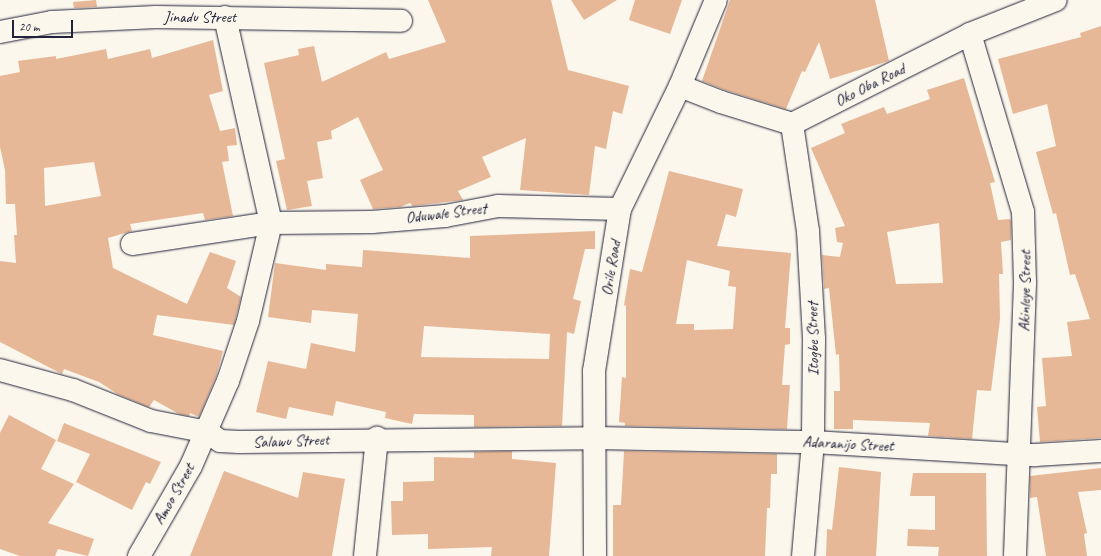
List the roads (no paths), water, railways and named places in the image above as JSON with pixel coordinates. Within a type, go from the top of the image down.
[{"type":"street","name":"Orile Road","points":[[595,556],[594,371],[620,209],[680,86],[716,0]]},
{"type":"street","name":"Oko Oba Road","points":[[792,124],[970,34],[1056,0]]},
{"type":"street","points":[[225,17],[271,223]]},
{"type":"street","name":"Jinadu Street","points":[[0,32],[52,22],[225,17],[401,21]]},
{"type":"street","name":"Akinleye Street","points":[[970,34],[1023,212],[1026,247],[1021,453],[1015,556]]},
{"type":"street","points":[[680,86],[721,102],[792,124]]},
{"type":"street","name":"Itogbe Street","points":[[792,124],[808,239],[814,339],[813,442],[803,556]]},
{"type":"street","name":"Oduwale Street","points":[[132,244],[271,223],[372,222],[445,216],[498,206],[620,209]]},
{"type":"street","name":"Amoo Street","points":[[139,556],[208,432],[248,321],[271,223]]},
{"type":"street","name":"Salawu Street","points":[[0,370],[72,390],[151,421],[208,432],[220,441],[239,442],[377,438],[595,438]]},
{"type":"street","points":[[365,556],[377,438]]},
{"type":"street","name":"Adaranijo Street","points":[[595,438],[813,442],[1021,453],[1101,451]]}]
